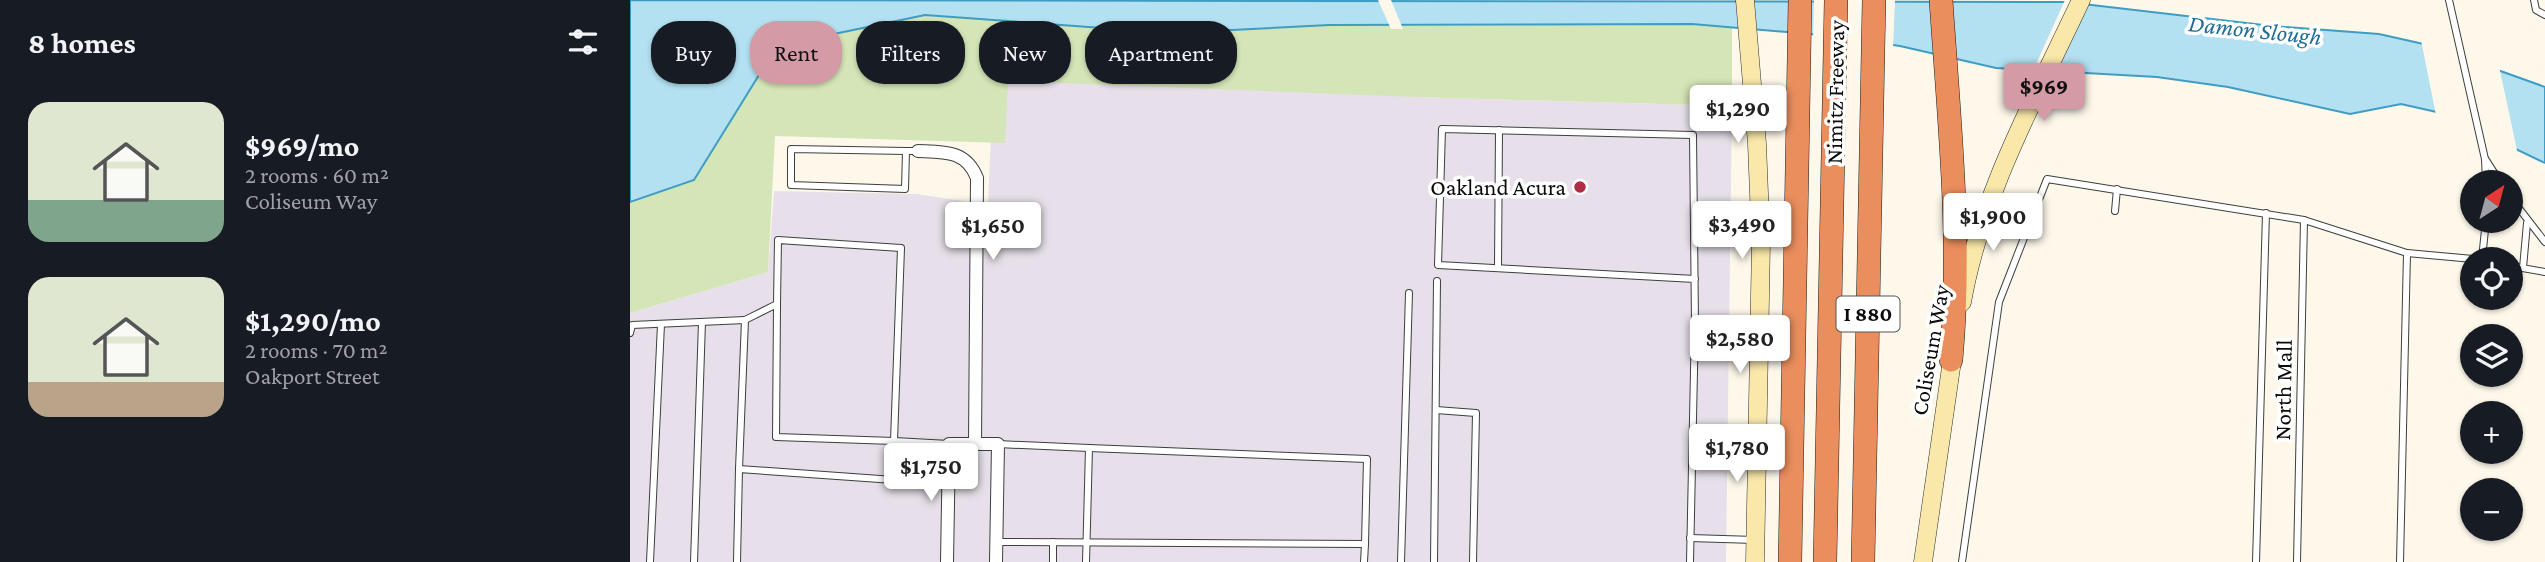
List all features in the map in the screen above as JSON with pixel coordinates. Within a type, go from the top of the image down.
[{"type":"highway","points":[[1790,562],[1800,0]]},
{"type":"highway","name":"Nimitz Freeway","points":[[1825,562],[1836,0]]},
{"type":"highway","name":"Nimitz Freeway","points":[[1863,562],[1874,0]]},
{"type":"highway","points":[[1941,0],[1956,238],[1956,304],[1951,360]]},
{"type":"street","points":[[1745,0],[1760,199],[1755,562]]},
{"type":"street","name":"Coliseum Way","points":[[1923,562],[1951,360],[1964,290],[1988,206],[2081,0]]},
{"type":"street","points":[[912,151],[950,152],[964,158],[973,167],[977,178],[975,444]]},
{"type":"street","points":[[947,562],[949,444],[998,444],[996,562]]},
{"type":"lane","points":[[2534,0],[2536,10],[2545,15]]},
{"type":"lane","points":[[2451,2],[2485,156],[2486,170]]},
{"type":"lane","points":[[1690,562],[1695,323],[1695,279],[1693,135],[1442,129],[1438,265],[1695,279]]},
{"type":"lane","points":[[1498,268],[1499,130]]},
{"type":"lane","points":[[791,149],[912,151],[905,189],[791,185],[791,149]]},
{"type":"lane","points":[[2485,156],[2493,170]]},
{"type":"lane","points":[[1962,562],[1999,302],[2047,179],[2304,220],[2407,253],[2460,258]]},
{"type":"lane","points":[[2115,211],[2116,189]]},
{"type":"lane","points":[[2256,562],[2266,213]]},
{"type":"lane","points":[[2524,218],[2545,242]]},
{"type":"lane","name":"North Mall","points":[[2297,562],[2304,220]]},
{"type":"lane","points":[[2527,223],[2523,268],[2545,272]]},
{"type":"lane","points":[[894,441],[901,248],[778,240],[776,437],[949,444]]},
{"type":"lane","points":[[2400,562],[2407,253]]},
{"type":"lane","points":[[1434,562],[1437,281]]},
{"type":"lane","points":[[1401,562],[1409,293]]},
{"type":"lane","points":[[630,333],[632,325],[745,320],[777,304]]},
{"type":"lane","points":[[737,562],[745,320]]},
{"type":"lane","points":[[694,562],[702,322]]},
{"type":"lane","points":[[1695,323],[1760,326]]},
{"type":"lane","points":[[650,562],[661,324]]},
{"type":"lane","points":[[1436,410],[1476,413],[1473,562]]},
{"type":"lane","points":[[998,444],[1367,459],[1364,562]]},
{"type":"lane","points":[[1086,562],[1089,448]]},
{"type":"lane","points":[[739,469],[894,480]]},
{"type":"lane","points":[[1690,538],[1755,540]]},
{"type":"lane","points":[[996,542],[1364,544]]},
{"type":"lane","points":[[1053,542],[1053,562]]},
{"type":"shaded area","points":[[1071,70],[1085,71],[1085,84],[1237,83],[1416,97],[1732,106],[1726,562],[630,562],[630,313],[768,272],[774,191],[917,194],[988,205],[993,84],[1071,84]]},
{"type":"green space","points":[[630,0],[1396,0],[1408,26],[1692,24],[1732,28],[1732,106],[1416,97],[1071,83],[1071,21],[979,21],[979,84],[1008,84],[1005,143],[775,136],[768,272],[630,313]]},
{"type":"water","name":"Damon Slough","points":[[630,0],[2066,2],[2272,26],[2379,34],[2428,45],[2545,87],[2545,163],[2441,113],[2401,104],[2350,114],[2228,87],[2157,77],[1996,68],[1900,46],[1833,36],[1692,24],[1329,25],[1237,30],[1237,21],[1085,21],[1085,27],[1071,26],[1071,21],[1007,21],[925,15],[896,21],[856,21],[856,29],[842,32],[842,21],[750,21],[750,84],[753,84],[694,180],[630,202]]},
{"type":"pier","points":[[1378,0],[1391,0],[1403,29],[1391,29]]},
{"type":"pier","points":[[1814,0],[1895,0],[1893,48],[1813,38]]},
{"type":"pier","points":[[2065,0],[2080,0],[2055,74],[2032,73]]},
{"type":"pier","points":[[2421,40],[2499,66],[2518,155],[2436,115]]},
{"type":"place","name":"Oakland Acura","points":[[1580,187]]}]
